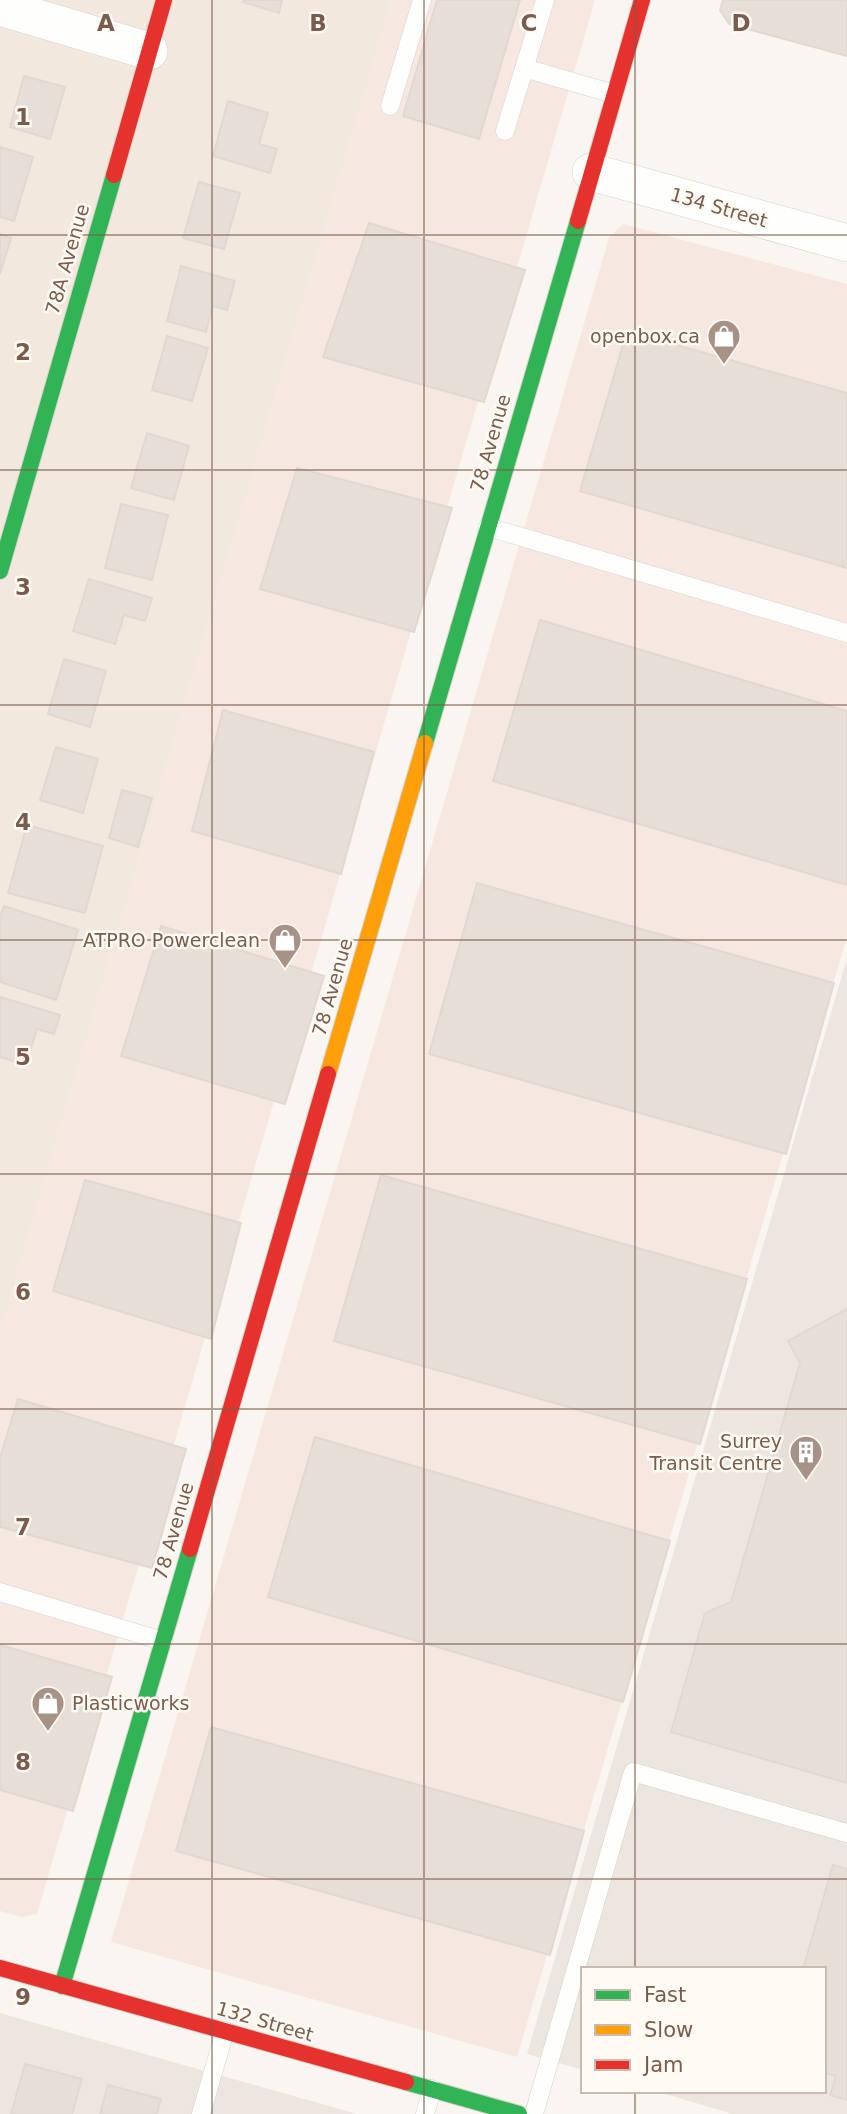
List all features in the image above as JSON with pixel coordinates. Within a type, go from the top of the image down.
[{"type":"street","name":"78A Avenue","points":[[0,570],[164,0]]},
{"type":"street","name":"78 Avenue","points":[[62,1986],[642,0]]},
{"type":"street","points":[[0,7],[149,51]]},
{"type":"street","name":"134 Street","points":[[591,172],[847,243]]},
{"type":"street","name":"132 Street","points":[[0,1968],[519,2114]]},
{"type":"lane","points":[[390,106],[422,0]]},
{"type":"lane","points":[[505,131],[545,0]]},
{"type":"lane","points":[[524,68],[614,94]]},
{"type":"lane","points":[[488,527],[847,633]]},
{"type":"lane","points":[[0,1592],[163,1641]]},
{"type":"lane","points":[[534,2114],[633,1772],[847,1833]]},
{"type":"lane","points":[[201,2114],[225,2031]]},
{"type":"lane","points":[[425,2114],[432,2090]]},
{"type":"shaded area","points":[[0,0],[392,0],[0,1334]]},
{"type":"shaded area","points":[[392,0],[595,0],[37,1914],[21,1917],[0,1911],[0,1334]]},
{"type":"shaded area","points":[[623,224],[847,284],[847,937],[517,2057],[111,1942],[609,238]]},
{"type":"shaded area","name":"Surrey Transit Centre","points":[[847,958],[847,2114],[733,2114],[662,2093],[826,2093],[826,1967],[581,1967],[581,2069],[527,2054]]},
{"type":"shaded area","points":[[0,2013],[357,2114],[0,2114]]},
{"type":"building","points":[[282,0],[279,13],[243,2]]},
{"type":"building","points":[[437,0],[520,0],[479,139],[403,116]]},
{"type":"building","points":[[723,0],[847,0],[847,56],[729,24],[720,10]]},
{"type":"building","points":[[24,76],[65,87],[50,139],[10,127]]},
{"type":"building","points":[[228,101],[268,113],[259,144],[277,149],[270,173],[213,156]]},
{"type":"building","points":[[0,147],[33,157],[14,221],[0,217]]},
{"type":"building","points":[[199,182],[240,193],[224,249],[183,238]]},
{"type":"building","points":[[369,223],[525,270],[484,402],[323,357]]},
{"type":"building","points":[[0,234],[11,238],[0,274]]},
{"type":"building","points":[[181,266],[235,281],[227,310],[213,306],[206,332],[167,321]]},
{"type":"building","points":[[627,331],[847,393],[847,568],[580,491]]},
{"type":"building","points":[[167,336],[208,348],[192,401],[152,390]]},
{"type":"building","points":[[147,433],[189,446],[174,500],[131,488]]},
{"type":"building","points":[[297,468],[452,508],[414,632],[260,589]]},
{"type":"building","points":[[121,504],[168,515],[152,580],[105,568]]},
{"type":"building","points":[[89,579],[152,598],[145,621],[124,615],[115,644],[73,631]]},
{"type":"building","points":[[540,620],[847,711],[847,885],[493,781]]},
{"type":"building","points":[[64,659],[106,671],[90,727],[48,714]]},
{"type":"building","points":[[223,710],[374,752],[341,874],[192,831]]},
{"type":"building","points":[[56,747],[98,759],[83,813],[40,800]]},
{"type":"building","points":[[122,790],[152,798],[138,847],[109,838]]},
{"type":"building","points":[[27,825],[103,846],[85,913],[8,893]]},
{"type":"building","points":[[477,883],[834,983],[786,1154],[429,1054]]},
{"type":"building","points":[[4,906],[78,930],[56,1000],[0,982],[0,917]]},
{"type":"building","points":[[161,926],[324,976],[285,1104],[121,1056]]},
{"type":"building","points":[[0,997],[60,1015],[54,1034],[37,1029],[26,1065],[0,1057]]},
{"type":"building","points":[[381,1175],[747,1279],[700,1444],[334,1341]]},
{"type":"building","points":[[85,1180],[241,1223],[211,1339],[53,1291]]},
{"type":"building","name":"Surrey Transit Centre","points":[[847,1309],[847,1783],[671,1732],[705,1613],[731,1602],[800,1363],[788,1341]]},
{"type":"building","points":[[18,1399],[186,1449],[152,1568],[0,1527],[0,1458]]},
{"type":"building","points":[[315,1437],[670,1541],[623,1702],[268,1597]]},
{"type":"building","name":"Plasticworks","points":[[0,1645],[112,1677],[73,1811],[0,1790]]},
{"type":"building","points":[[211,1727],[584,1831],[550,1955],[176,1851]]},
{"type":"building","points":[[833,1865],[847,1869],[847,2100],[830,2095],[836,2076],[826,2074],[826,1967],[804,1967]]},
{"type":"building","points":[[25,2064],[82,2079],[72,2114],[11,2114]]},
{"type":"building","points":[[108,2085],[161,2099],[157,2114],[100,2114]]},
{"type":"traffic: fast","points":[[0,571],[114,175]]},
{"type":"traffic: fast","points":[[425,743],[578,221]]},
{"type":"traffic: fast","points":[[62,1986],[190,1549]]},
{"type":"traffic: fast","points":[[406,2082],[519,2114]]},
{"type":"traffic: slow","points":[[328,1074],[425,743]]},
{"type":"traffic: jam","points":[[114,175],[164,0]]},
{"type":"traffic: jam","points":[[578,221],[642,0]]},
{"type":"traffic: jam","points":[[190,1549],[328,1074]]},
{"type":"traffic: jam","points":[[0,1968],[406,2082]]},
{"type":"place","name":"openbox.ca","points":[[724,366]]},
{"type":"place","name":"ATPRO Powerclean","points":[[285,970]]},
{"type":"place","name":"Surrey Transit Centre","points":[[806,1482]]},
{"type":"place","name":"Plasticworks","points":[[48,1733]]}]
